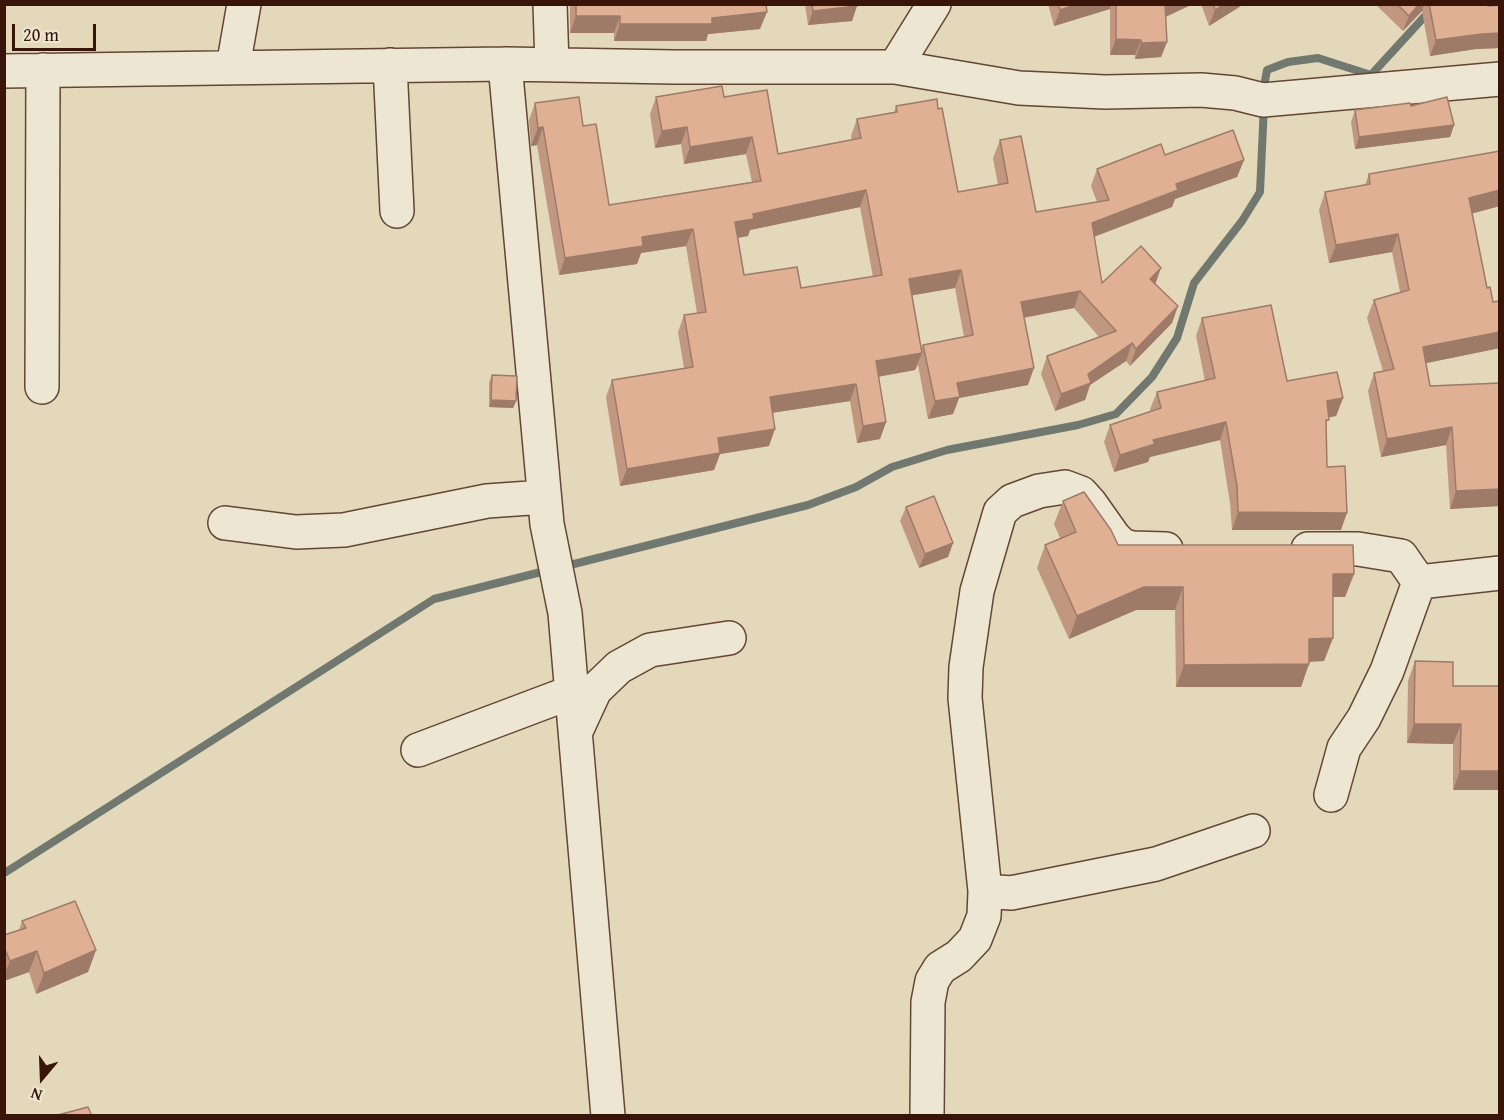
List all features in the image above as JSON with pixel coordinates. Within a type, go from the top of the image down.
[{"type":"street","points":[[233,67],[244,4]]},
{"type":"street","points":[[550,4],[552,65]]},
{"type":"street","points":[[895,67],[934,4]]},
{"type":"street","points":[[505,64],[545,510],[565,612],[608,1116]]},
{"type":"street","points":[[4,71],[505,64],[895,67],[1018,88],[1105,92],[1201,90],[1236,93],[1263,100],[1500,79]]},
{"type":"street","points":[[390,65],[397,211]]},
{"type":"street","points":[[42,70],[42,387]]},
{"type":"street","points":[[927,1116],[928,1002],[932,981],[940,968],[958,956],[975,939],[984,916],[985,891],[965,698],[966,667],[977,591],[1000,512],[1012,501],[1039,491],[1065,487],[1081,494],[1090,503],[1122,545],[1132,549],[1191,549]]},
{"type":"street","points":[[225,523],[296,532],[344,530],[487,501],[545,510]]},
{"type":"street","points":[[1275,549],[1358,549],[1401,556],[1419,582]]},
{"type":"street","points":[[1419,582],[1500,573]]},
{"type":"street","points":[[1331,795],[1344,748],[1364,718],[1387,671],[1419,582]]},
{"type":"street","points":[[575,732],[595,690],[619,667],[650,650],[729,638]]},
{"type":"street","points":[[418,750],[572,692]]},
{"type":"street","points":[[985,891],[1011,893],[1156,864],[1253,831]]},
{"type":"building","points":[[576,4],[766,4],[767,12],[712,18],[712,24],[620,24],[620,16],[576,16]]},
{"type":"building","points":[[812,4],[857,4],[857,6],[813,11]]},
{"type":"building","points":[[1058,4],[1078,4],[1060,10]]},
{"type":"building","points":[[1116,4],[1165,4],[1167,42],[1141,43],[1141,40],[1116,39]]},
{"type":"building","points":[[1213,4],[1224,4],[1215,10]]},
{"type":"building","points":[[1397,4],[1419,4],[1409,16]]},
{"type":"building","points":[[1429,4],[1500,5],[1500,33],[1436,40]]},
{"type":"building","points":[[722,86],[724,97],[767,90],[778,154],[861,138],[857,119],[897,112],[896,106],[937,99],[938,109],[942,108],[958,192],[1008,183],[1000,140],[1021,136],[1036,212],[1109,200],[1097,169],[1161,144],[1165,155],[1233,130],[1244,160],[1176,184],[1178,190],[1092,223],[1102,283],[1141,246],[1161,268],[1150,279],[1178,306],[1136,349],[1132,343],[1088,374],[1091,383],[1061,394],[1047,356],[1116,331],[1080,291],[1021,302],[1034,368],[957,383],[960,397],[935,401],[923,345],[973,335],[961,270],[909,279],[922,353],[876,361],[886,422],[863,426],[856,384],[770,397],[775,429],[718,438],[720,453],[627,469],[612,380],[693,367],[684,315],[706,312],[693,229],[642,237],[643,246],[565,258],[543,127],[538,128],[535,103],[579,97],[583,126],[596,124],[609,205],[761,181],[752,137],[690,147],[687,127],[662,131],[656,97]],"holes":[[[866,190],[882,275],[801,288],[797,267],[744,275],[735,222],[754,219],[753,214]]]},
{"type":"building","points":[[1447,97],[1454,125],[1359,137],[1355,110],[1410,103],[1411,106]]},
{"type":"building","points":[[1500,151],[1500,190],[1469,198],[1487,288],[1490,287],[1493,302],[1500,301],[1500,332],[1423,347],[1430,386],[1500,383],[1500,489],[1456,491],[1452,427],[1387,439],[1374,373],[1394,369],[1374,300],[1409,290],[1398,234],[1336,245],[1325,192],[1370,184],[1369,174]]},
{"type":"building","points":[[1271,305],[1287,381],[1337,372],[1343,398],[1327,401],[1329,420],[1326,420],[1327,467],[1345,466],[1347,513],[1238,512],[1237,486],[1226,422],[1153,440],[1155,444],[1120,455],[1110,425],[1161,408],[1157,392],[1215,378],[1202,318]]},
{"type":"building","points":[[492,375],[517,376],[516,401],[491,400]]},
{"type":"building","points":[[1084,492],[1111,530],[1118,545],[1353,545],[1354,574],[1333,574],[1333,638],[1309,639],[1309,664],[1184,665],[1183,587],[1144,587],[1077,616],[1045,545],[1076,532],[1063,501]]},
{"type":"building","points":[[934,496],[953,543],[925,554],[906,507]]},
{"type":"building","points":[[1415,661],[1453,662],[1453,686],[1500,686],[1500,771],[1460,771],[1461,724],[1414,724]]},
{"type":"building","points":[[75,901],[96,950],[44,973],[37,951],[10,961],[4,947],[4,935],[26,928],[22,921]]},
{"type":"building","points":[[88,1107],[92,1116],[54,1116]]},
{"type":"waterway","points":[[1263,92],[1267,70],[1288,62],[1318,58],[1371,75],[1436,4]]},
{"type":"waterway","points":[[562,567],[808,505],[856,487],[892,467],[947,450],[1078,425],[1116,414],[1152,377],[1177,338],[1194,283],[1242,221],[1260,192],[1264,105]]},
{"type":"waterway","points":[[6,872],[434,599],[549,570]]}]
